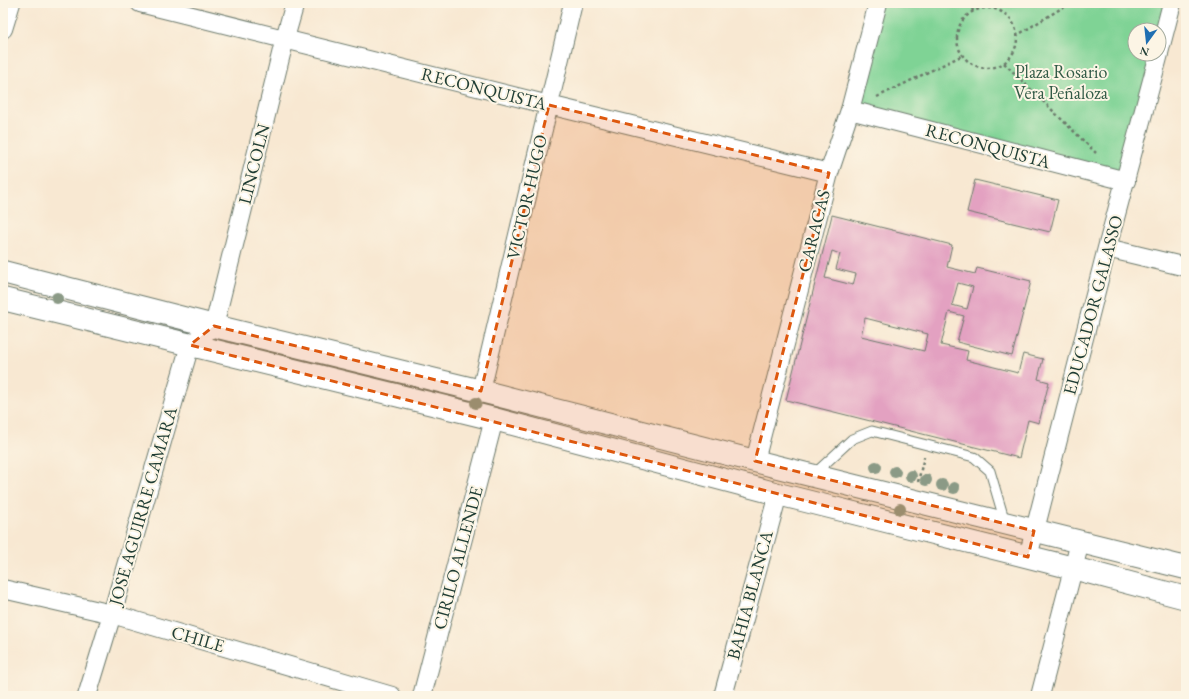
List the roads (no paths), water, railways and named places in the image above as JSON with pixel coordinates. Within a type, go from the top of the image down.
[{"type":"main road","points":[[3,272],[1186,568]]},
{"type":"main road","points":[[3,299],[494,420],[1186,598]]},
{"type":"street","points":[[3,29],[11,3]]},
{"type":"street","name":"RECONQUISTA","points":[[140,3],[829,173]]},
{"type":"street","name":"LINCOLN","points":[[214,326],[295,3]]},
{"type":"street","name":"VICTOR HUGO","points":[[481,391],[573,3]]},
{"type":"street","name":"CARACAS","points":[[755,461],[829,173],[850,110],[878,3]]},
{"type":"street","name":"EDUCADOR GALASSO","points":[[1167,23],[1172,3]]},
{"type":"street","name":"EDUCADOR GALASSO","points":[[1028,557],[1107,248],[1126,182],[1157,62]]},
{"type":"street","name":"RECONQUISTA","points":[[850,110],[1126,182]]},
{"type":"street","points":[[1107,248],[1186,267]]},
{"type":"street","points":[[190,345],[214,326]]},
{"type":"street","name":"JOSE AGUIRRE CAMARA","points":[[87,696],[190,345]]},
{"type":"street","name":"CIRILO ALLENDE","points":[[422,696],[494,420]]},
{"type":"street","name":"BAHIA BLANCA","points":[[723,696],[778,494]]},
{"type":"street","points":[[1040,696],[1080,542]]},
{"type":"street","name":"CHILE","points":[[3,589],[112,614],[392,696]]},
{"type":"lane","points":[[813,475],[852,438],[872,431],[974,457],[990,471],[1005,523]]},
{"type":"park label","name":"Plaza Rosario Vera Peñaloza","points":[[1061,82]]}]
